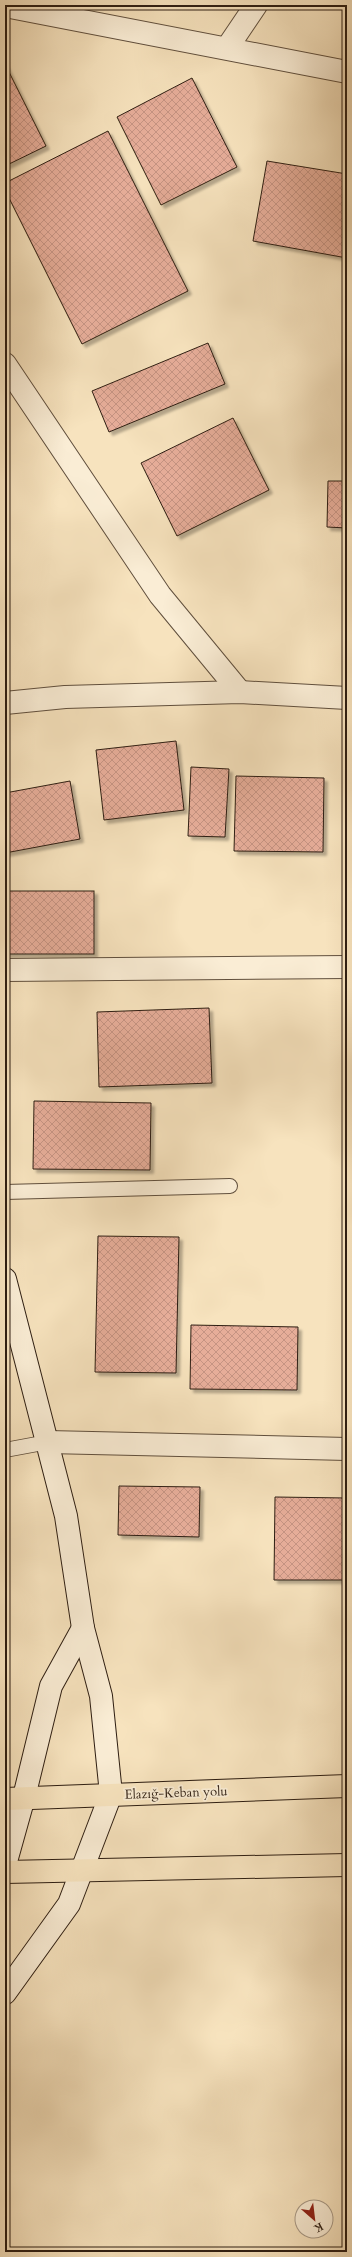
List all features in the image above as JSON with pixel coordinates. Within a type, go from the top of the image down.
[{"type":"highway","name":"Elazığ-Keban yolu","points":[[15,1798],[347,1786]]},
{"type":"highway","points":[[5,1872],[347,1865]]},
{"type":"street","points":[[227,48],[256,5]]},
{"type":"street","points":[[5,6],[347,72]]},
{"type":"street","points":[[5,364],[160,595],[240,692]]},
{"type":"street","points":[[5,703],[65,697],[240,692],[347,698]]},
{"type":"street","points":[[5,970],[347,967]]},
{"type":"street","points":[[5,1279],[66,1516],[83,1628],[101,1696],[111,1794],[69,1904],[5,1993]]},
{"type":"street","points":[[48,1442],[347,1449]]},
{"type":"street","points":[[5,1865],[15,1798],[51,1686],[83,1628]]},
{"type":"lane","points":[[5,1192],[230,1186]]},
{"type":"lane","points":[[5,1450],[48,1442]]},
{"type":"building","points":[[5,64],[46,146],[5,166]]},
{"type":"building","points":[[192,78],[237,167],[161,205],[117,117]]},
{"type":"building","points":[[108,131],[188,291],[82,344],[5,190],[5,183]]},
{"type":"building","points":[[267,161],[347,174],[347,258],[253,241]]},
{"type":"building","points":[[208,343],[225,384],[109,432],[92,391]]},
{"type":"building","points":[[233,418],[269,490],[177,536],[141,463]]},
{"type":"building","points":[[328,481],[347,481],[347,528],[327,527]]},
{"type":"building","points":[[343,568],[347,568],[347,651]]},
{"type":"building","points":[[176,741],[184,810],[104,820],[96,750]]},
{"type":"building","points":[[191,767],[229,769],[225,837],[188,836]]},
{"type":"building","points":[[236,776],[324,778],[323,852],[234,851]]},
{"type":"building","points":[[70,781],[80,839],[5,853],[5,793]]},
{"type":"building","points":[[5,891],[94,891],[94,954],[5,954]]},
{"type":"building","points":[[209,1008],[212,1083],[99,1087],[97,1012]]},
{"type":"building","points":[[34,1101],[151,1103],[150,1170],[33,1169]]},
{"type":"building","points":[[98,1236],[179,1237],[176,1373],[95,1372]]},
{"type":"building","points":[[191,1325],[298,1327],[297,1390],[190,1389]]},
{"type":"building","points":[[119,1486],[200,1487],[199,1537],[118,1535]]},
{"type":"building","points":[[275,1497],[347,1498],[346,1580],[274,1580]]}]
